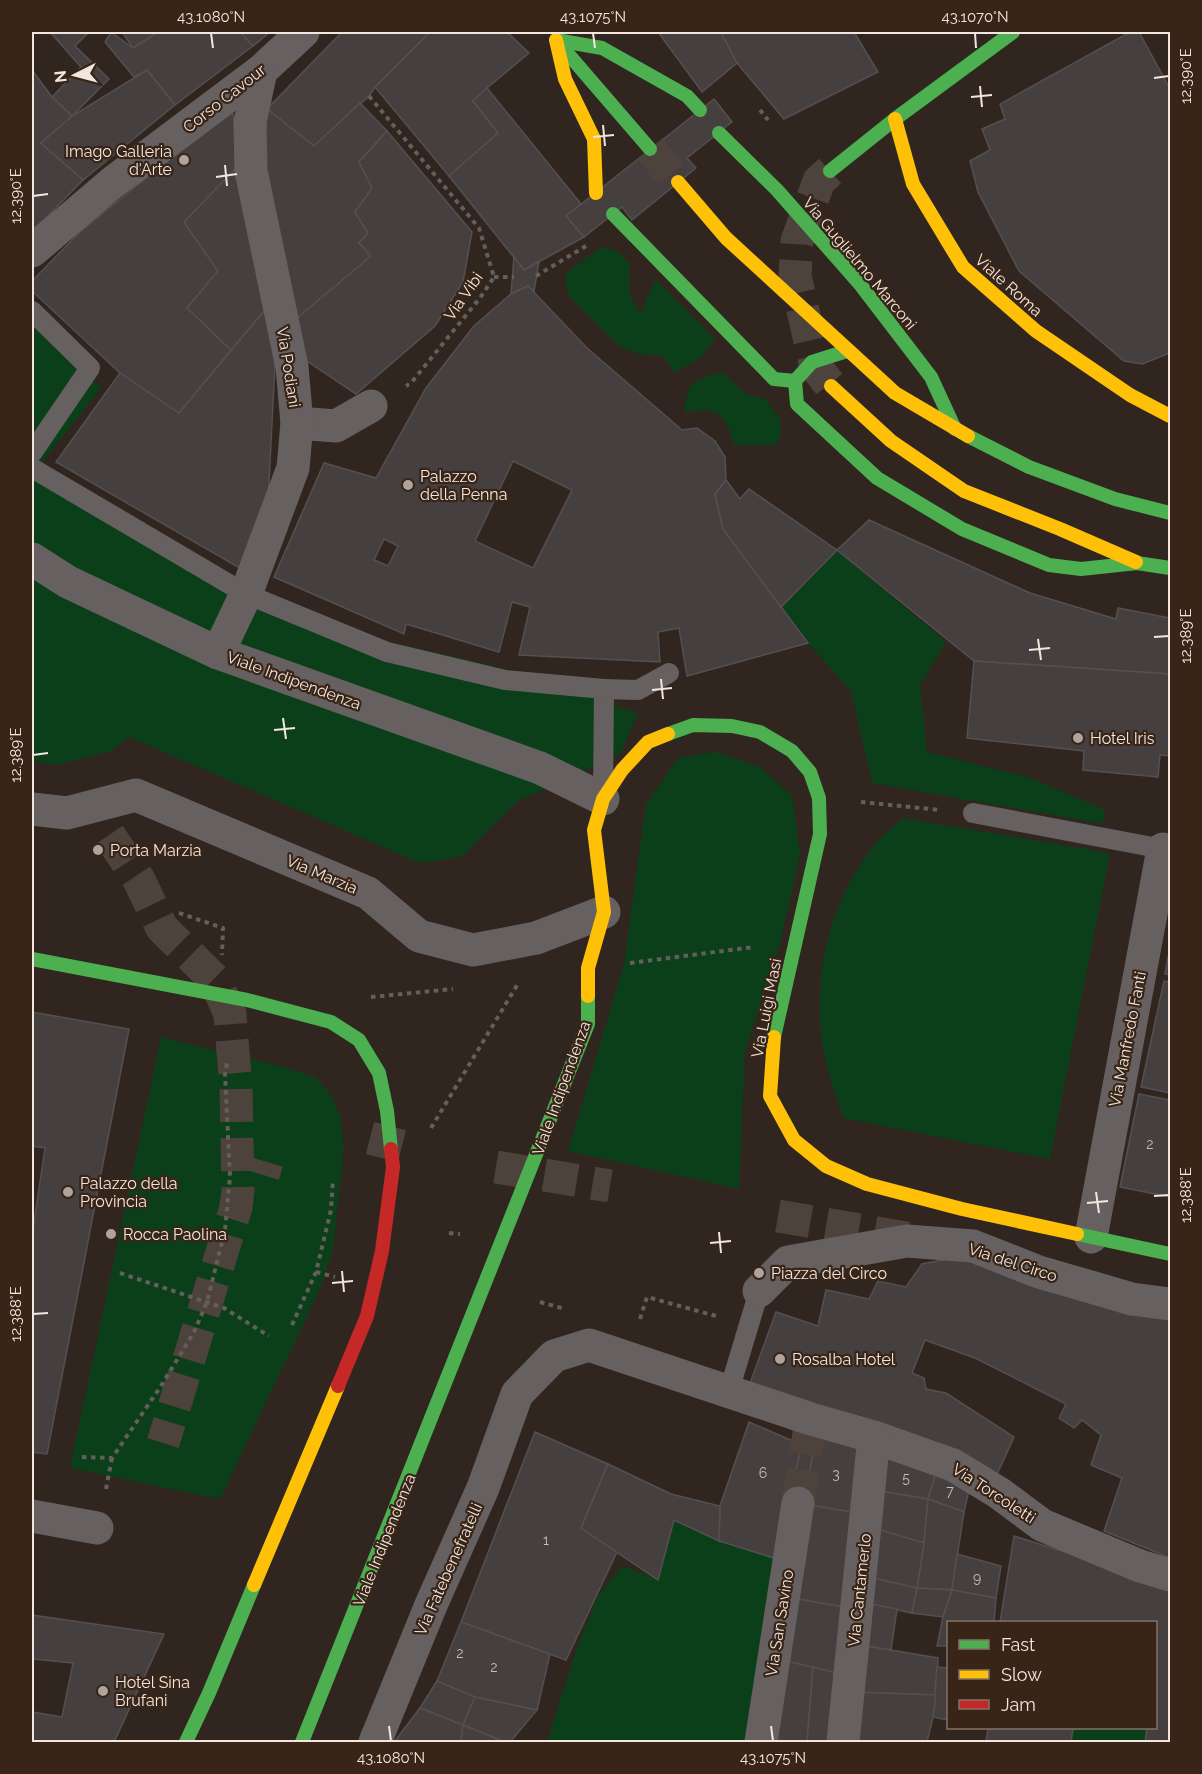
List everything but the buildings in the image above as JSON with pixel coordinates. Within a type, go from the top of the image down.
[{"type":"street","name":"Corso Cavour","points":[[32,251],[112,183],[261,71],[303,32]]},
{"type":"street","points":[[830,171],[895,119],[1013,32]]},
{"type":"street","points":[[552,36],[602,48],[687,96],[699,110]]},
{"type":"street","points":[[552,36],[650,149]]},
{"type":"street","points":[[552,36],[565,80],[594,138],[596,193]]},
{"type":"street","name":"Via Podiani","points":[[218,653],[246,594],[293,468],[297,423],[292,367],[251,171],[250,122],[261,71]]},
{"type":"street","name":"Viale Roma","points":[[895,119],[913,184],[963,267],[1036,332],[1130,395],[1170,416]]},
{"type":"street","name":"Via Guglielmo Marconi","points":[[719,133],[777,190],[859,283],[931,377],[955,429]]},
{"type":"street","points":[[678,182],[726,238],[895,393],[955,429],[1029,467],[1115,499],[1170,513]]},
{"type":"street","points":[[618,219],[703,309],[774,379],[795,381]]},
{"type":"street","points":[[847,351],[812,362],[795,381],[797,404],[877,478],[962,529],[1049,565],[1081,569],[1137,563],[1170,568]]},
{"type":"street","points":[[831,386],[891,441],[964,491],[1060,529],[1137,563]]},
{"type":"street","points":[[297,423],[336,426],[371,406]]},
{"type":"street","name":"Viale Indipendenza","points":[[32,559],[68,582],[218,653],[540,768],[603,799],[594,830],[604,912],[588,968],[588,1024],[302,1743]]},
{"type":"street","name":"Via Luigi Masi","points":[[603,799],[622,770],[648,742],[693,725],[732,726],[760,732],[792,751],[810,772],[819,798],[820,834],[773,1042],[770,1096],[794,1140],[826,1166],[867,1184],[962,1209],[1170,1254]]},
{"type":"street","name":"Via Marzia","points":[[32,809],[67,813],[136,795],[368,893],[419,936],[473,950],[536,938],[604,912]]},
{"type":"street","name":"Via Manfredo Fanti","points":[[1091,1237],[1167,850]]},
{"type":"street","points":[[32,959],[247,1000],[331,1022],[359,1040],[380,1073],[393,1167],[382,1251],[367,1316],[186,1743]]},
{"type":"street","name":"Via del Circo","points":[[759,1291],[788,1262],[907,1241],[973,1246],[1039,1272],[1132,1299],[1170,1304]]},
{"type":"street","name":"Via Fatebenefratelli","points":[[375,1743],[431,1605],[483,1488],[517,1394],[554,1356],[589,1345],[737,1394]]},
{"type":"street","name":"Via Torcoletti","points":[[737,1394],[811,1423],[874,1437],[953,1465],[999,1493],[1042,1525],[1140,1566],[1170,1575]]},
{"type":"street","name":"Via Cantamerlo","points":[[843,1743],[874,1437]]},
{"type":"street","name":"Via San Savino","points":[[761,1743],[798,1503]]},
{"type":"street","points":[[32,1516],[97,1528]]},
{"type":"lane","points":[[32,311],[90,368],[32,453]]},
{"type":"lane","points":[[32,468],[246,594],[387,652],[504,680],[604,689],[638,690],[669,673]]},
{"type":"lane","points":[[603,799],[604,689]]},
{"type":"lane","points":[[973,813],[1167,850]]},
{"type":"lane","points":[[737,1394],[749,1325],[759,1291]]},
{"type":"path","name":"Via Vibi","points":[[369,96],[479,228],[494,277],[480,298],[411,383],[371,406]]},
{"type":"path","points":[[536,276],[618,219]]},
{"type":"path","points":[[494,277],[514,277]]},
{"type":"path","points":[[819,798],[973,813]]},
{"type":"path","points":[[179,913],[223,928],[222,961]]},
{"type":"path","points":[[624,964],[757,947]]},
{"type":"path","points":[[431,1128],[519,982],[508,983]]},
{"type":"path","points":[[364,998],[464,988]]},
{"type":"path","points":[[82,1457],[112,1458],[188,1341],[207,1302],[225,1230],[230,1176],[226,1063]]},
{"type":"path","points":[[292,1324],[316,1272],[331,1210],[333,1179]]},
{"type":"path","points":[[316,1272],[335,1277]]},
{"type":"path","points":[[120,1273],[224,1308],[269,1336]]},
{"type":"path","points":[[640,1319],[646,1297],[749,1325]]},
{"type":"green space","points":[[600,248],[616,251],[629,263],[629,294],[641,315],[647,296],[656,280],[715,339],[701,357],[675,373],[663,356],[639,354],[619,346],[569,296],[566,273]]},
{"type":"green space","points":[[32,326],[101,388],[41,464],[256,588],[377,639],[489,665],[638,713],[621,753],[517,802],[461,857],[420,863],[129,737],[111,751],[56,765],[32,761]]},
{"type":"green space","points":[[722,372],[746,394],[764,398],[779,417],[781,434],[776,445],[734,445],[728,426],[718,415],[704,410],[684,413],[688,394],[693,384]]},
{"type":"green space","points":[[837,550],[946,642],[920,685],[927,752],[1031,778],[1105,810],[1103,824],[872,783],[851,691],[808,643],[781,607]]},
{"type":"green space","points":[[715,752],[760,767],[792,796],[800,854],[780,944],[745,1051],[739,1189],[568,1151],[624,964],[646,804],[678,758]]},
{"type":"green space","points":[[903,818],[1110,853],[1050,1159],[844,1118],[828,1070],[821,1026],[822,970],[827,942],[835,916],[859,865],[876,843]]},
{"type":"green space","points":[[161,1037],[280,1066],[315,1077],[330,1093],[340,1116],[344,1146],[333,1249],[319,1291],[220,1499],[70,1468]]},
{"type":"green space","points":[[674,1520],[719,1541],[777,1559],[749,1742],[547,1742],[579,1642],[598,1596],[622,1566],[658,1579]]},
{"type":"green space","points":[[1073,1729],[1147,1729],[1145,1742],[1071,1742]]},
{"type":"tunnel","points":[[650,149],[678,182]]},
{"type":"tunnel","points":[[830,171],[819,181],[797,241],[795,276],[816,367],[830,385]]},
{"type":"tunnel","points":[[109,835],[139,880],[162,928],[215,980],[230,1014],[236,1088],[238,1190],[236,1207],[163,1443]]},
{"type":"tunnel","points":[[370,1138],[413,1149]]},
{"type":"tunnel","points":[[263,1175],[267,1162]]},
{"type":"tunnel","points":[[496,1167],[610,1186]]},
{"type":"tunnel","points":[[778,1216],[912,1239]]},
{"type":"tunnel","points":[[798,1503],[810,1427]]},
{"type":"traffic: fast","points":[[830,171],[895,119],[1013,32]]},
{"type":"traffic: fast","points":[[556,40],[602,48],[687,96],[700,110]]},
{"type":"traffic: fast","points":[[563,48],[650,149]]},
{"type":"traffic: fast","points":[[719,133],[777,190],[859,283],[931,377],[955,429]]},
{"type":"traffic: fast","points":[[613,214],[774,379],[795,381]]},
{"type":"traffic: fast","points":[[847,351],[812,362],[795,381],[797,404],[877,478],[962,529],[1049,565],[1081,569],[1137,563],[1170,568]]},
{"type":"traffic: fast","points":[[968,436],[1029,467],[1115,499],[1170,513]]},
{"type":"traffic: fast","points":[[668,734],[693,725],[732,726],[760,732],[792,751],[810,772],[819,798],[820,834],[774,1037]]},
{"type":"traffic: fast","points":[[32,959],[247,1000],[331,1022],[359,1040],[379,1073],[387,1111],[391,1149]]},
{"type":"traffic: fast","points":[[302,1742],[588,1024],[588,996]]},
{"type":"traffic: fast","points":[[1077,1234],[1170,1254]]},
{"type":"traffic: fast","points":[[186,1742],[254,1585]]},
{"type":"traffic: slow","points":[[556,40],[565,79],[594,139],[596,193]]},
{"type":"traffic: slow","points":[[895,119],[913,184],[963,267],[1036,331],[1130,395],[1170,416]]},
{"type":"traffic: slow","points":[[678,182],[726,238],[895,393],[968,436]]},
{"type":"traffic: slow","points":[[831,386],[891,441],[964,491],[1136,562]]},
{"type":"traffic: slow","points":[[588,996],[588,968],[604,912],[594,830],[603,799],[622,770],[648,742],[668,734]]},
{"type":"traffic: slow","points":[[774,1037],[770,1096],[794,1140],[826,1166],[867,1184],[962,1209],[1077,1234]]},
{"type":"traffic: slow","points":[[254,1585],[338,1386]]},
{"type":"traffic: jam","points":[[338,1386],[367,1316],[382,1251],[393,1167],[391,1149]]},
{"type":"place","name":"Imago Galleria d'Arte","points":[[184,160]]},
{"type":"place","name":"Palazzo della Penna","points":[[408,485]]},
{"type":"place","name":"Hotel Iris","points":[[1078,738]]},
{"type":"place","name":"Porta Marzia","points":[[98,850]]},
{"type":"place","name":"Palazzo della Provincia","points":[[68,1192]]},
{"type":"place","name":"Rocca Paolina","points":[[111,1234]]},
{"type":"place","name":"Piazza del Circo","points":[[759,1273]]},
{"type":"place","name":"Rosalba Hotel","points":[[780,1359]]},
{"type":"place","name":"Hotel Sina Brufani","points":[[103,1691]]}]
